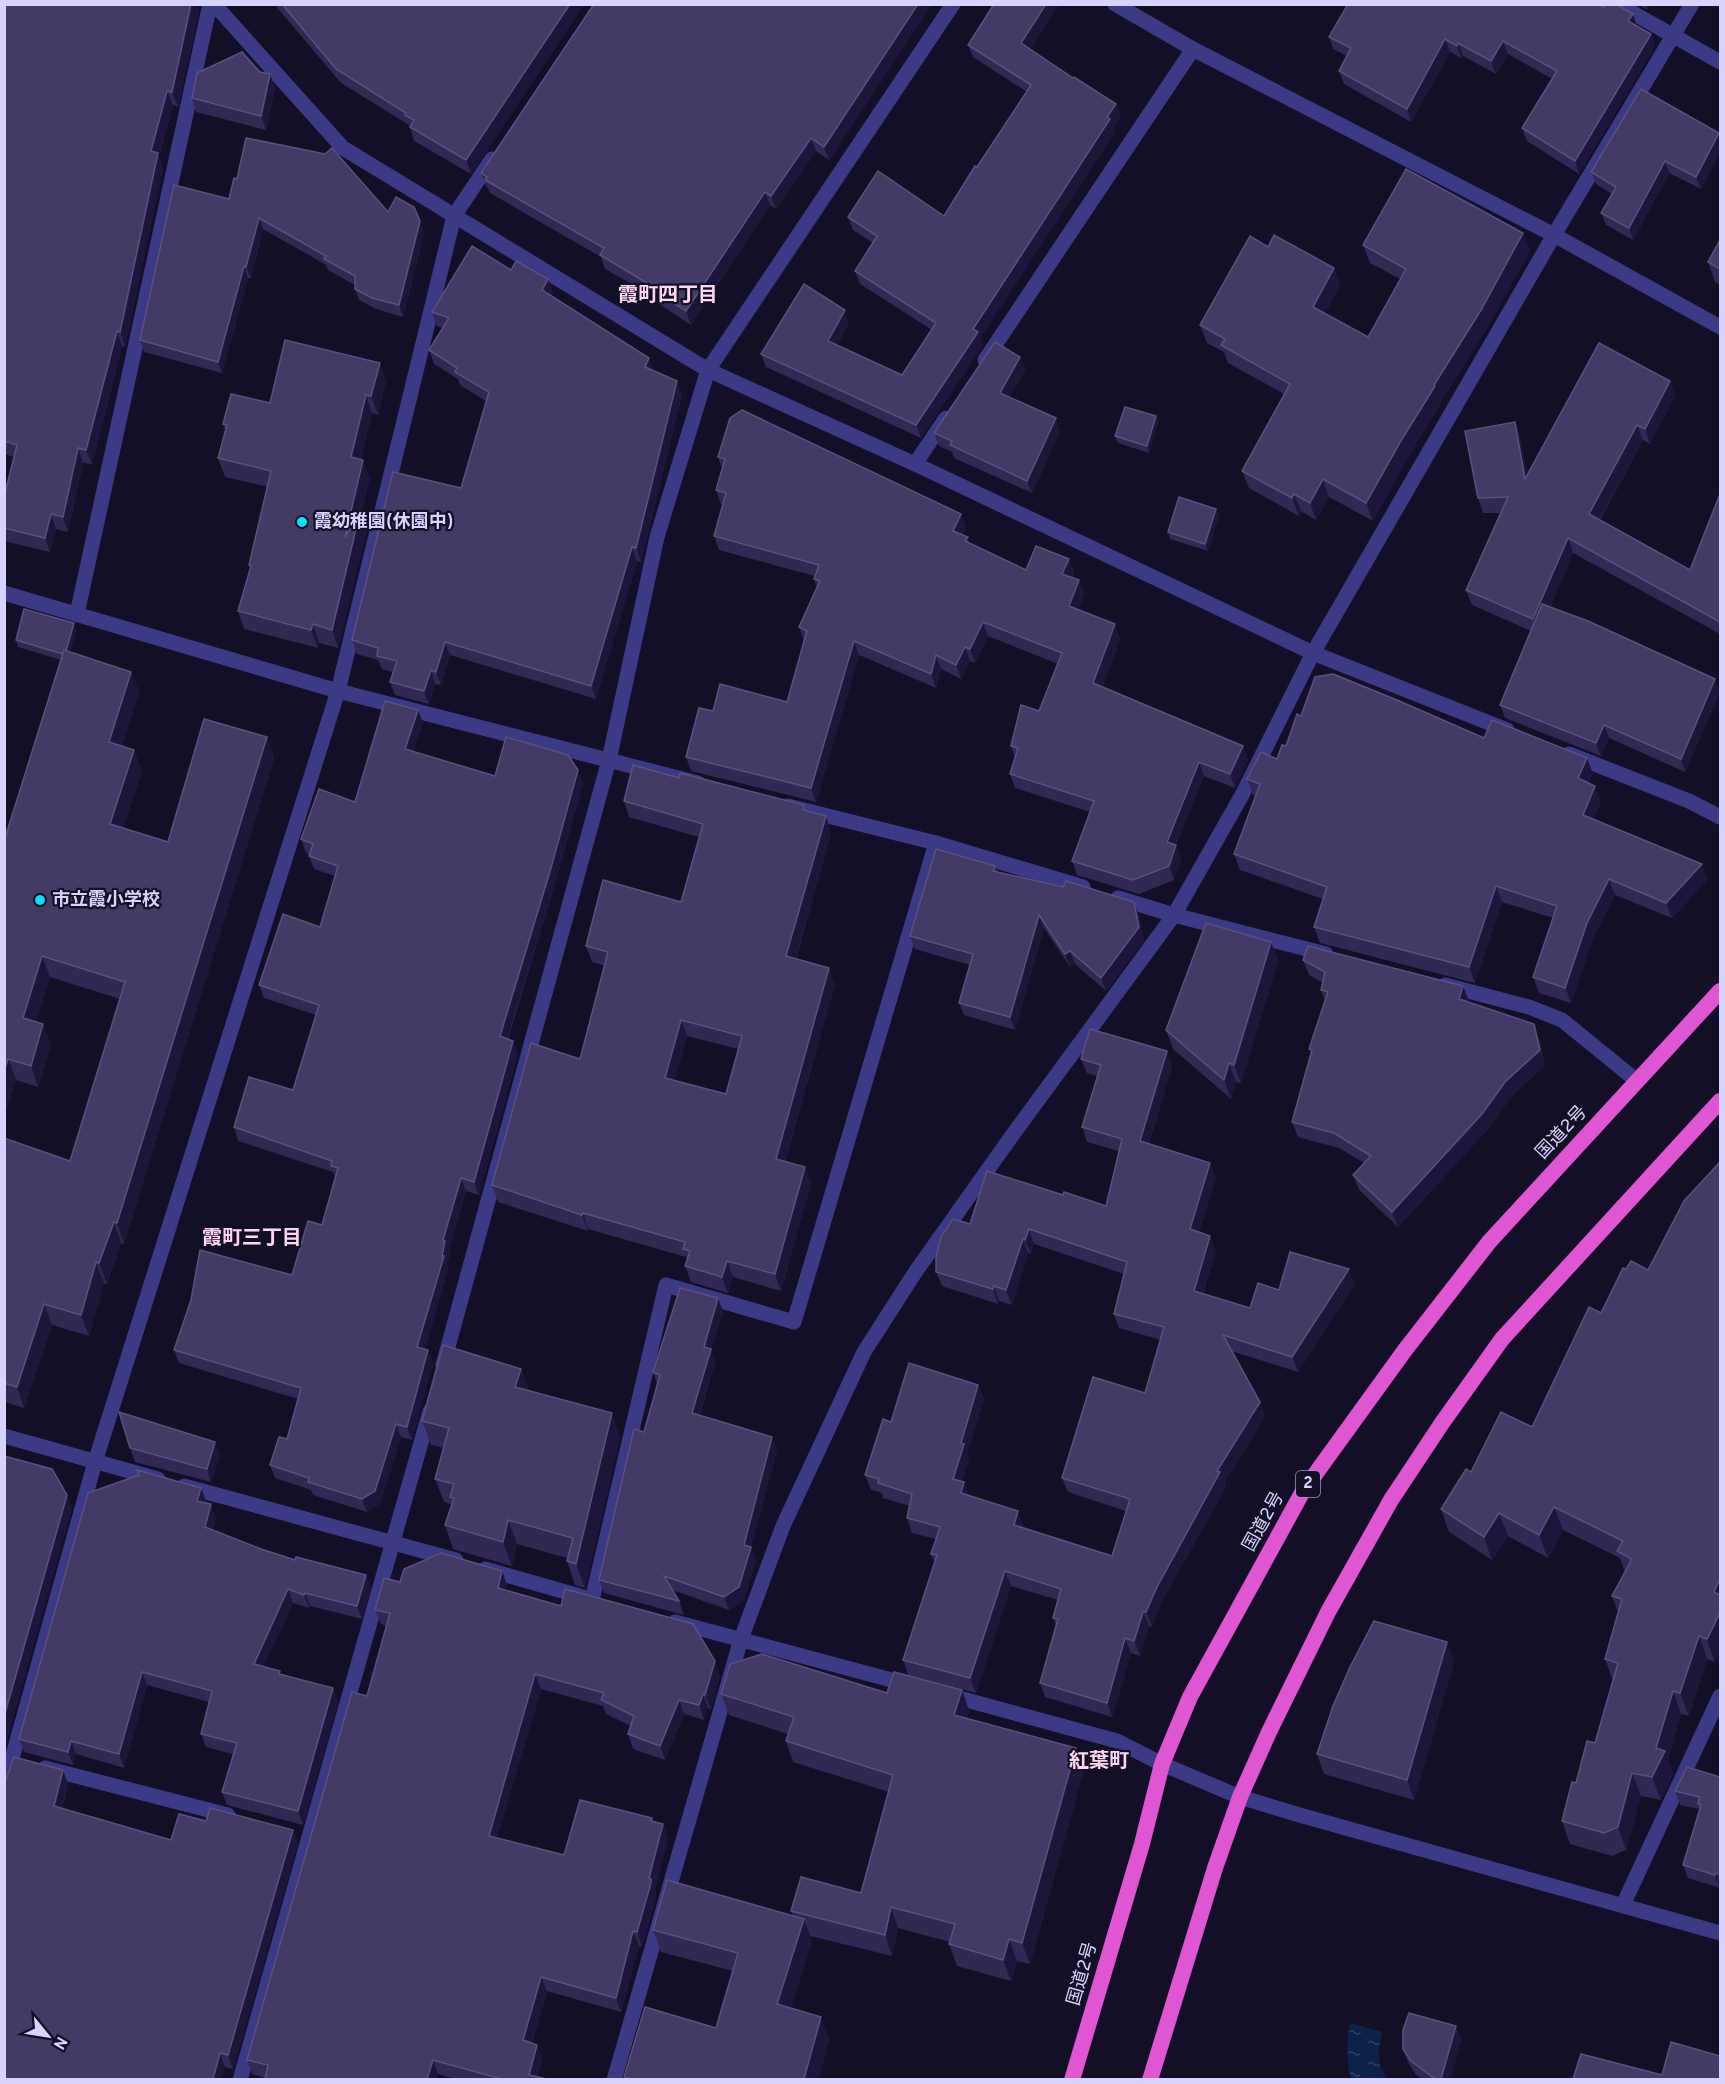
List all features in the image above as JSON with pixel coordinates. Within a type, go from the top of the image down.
[{"type":"highway","name":"国道2号","points":[[1072,2079],[1142,1844],[1162,1764],[1190,1697],[1303,1491],[1405,1350],[1488,1242],[1720,991]]},
{"type":"highway","points":[[1150,2079],[1215,1868],[1240,1797],[1328,1612],[1391,1500],[1502,1339],[1720,1101]]},
{"type":"street","points":[[212,4],[343,148],[708,370],[915,464],[1313,653],[1523,736]]},
{"type":"street","points":[[77,614],[212,4]]},
{"type":"street","points":[[240,2079],[303,1835],[394,1542],[609,760],[657,537],[708,370],[953,4]]},
{"type":"street","points":[[1115,4],[1193,49],[1554,235],[1720,327]]},
{"type":"street","points":[[1617,4],[1720,62]]},
{"type":"street","points":[[614,2079],[741,1639],[783,1526],[864,1352],[916,1271],[1011,1137],[1174,915],[1242,795],[1313,653],[1554,235],[1692,4]]},
{"type":"street","points":[[974,377],[1193,49]]},
{"type":"street","points":[[4,1787],[19,1761],[95,1462],[338,691],[454,216],[499,148]]},
{"type":"street","points":[[915,464],[954,406]]},
{"type":"street","points":[[4,593],[338,691],[710,786]]},
{"type":"street","points":[[1556,749],[1689,801],[1720,817]]},
{"type":"street","points":[[778,803],[936,843],[1174,915],[1346,960]]},
{"type":"street","points":[[4,1436],[394,1542],[598,1601],[666,1285],[794,1322],[936,843]]},
{"type":"street","points":[[1426,980],[1529,1007],[1562,1020],[1637,1081]]},
{"type":"street","points":[[660,1618],[1117,1741],[1162,1764],[1240,1797],[1720,1933]]},
{"type":"street","points":[[1623,1905],[1720,1696]]},
{"type":"street","points":[[19,1761],[240,1818]]},
{"type":"water","points":[[1350,2023],[1382,2032],[1379,2057],[1381,2068],[1387,2079],[1351,2079],[1347,2051]]},
{"type":"building","points":[[4,4],[191,4],[172,92],[167,91],[151,151],[158,153],[120,332],[117,331],[86,450],[78,448],[63,517],[51,514],[45,538],[4,528],[4,497],[17,445],[4,441]]},
{"type":"building","points":[[282,4],[570,4],[466,160],[410,127],[414,120],[405,115],[406,113],[336,69]]},
{"type":"building","points":[[594,4],[918,4],[824,147],[811,138],[771,196],[765,192],[686,311],[645,285],[647,283],[600,255],[604,248],[485,180],[487,177],[481,173]]},
{"type":"building","points":[[994,4],[1046,4],[1021,43],[1116,104],[1107,117],[1110,119],[973,329],[978,332],[916,425],[761,354],[804,284],[845,310],[828,341],[902,375],[936,323],[855,271],[877,236],[848,217],[878,171],[944,216],[975,166],[977,167],[1031,85],[968,45]]},
{"type":"building","points":[[1348,4],[1598,4],[1604,8],[1605,4],[1616,4],[1633,14],[1628,21],[1651,34],[1575,161],[1522,128],[1557,71],[1503,41],[1491,61],[1458,43],[1457,46],[1445,39],[1407,109],[1339,71],[1351,48],[1329,37]]},
{"type":"building","points":[[242,52],[260,72],[270,74],[261,116],[192,98],[197,73]]},
{"type":"building","points":[[1641,89],[1719,133],[1696,177],[1665,161],[1629,228],[1601,213],[1616,187],[1591,172]]},
{"type":"building","points":[[246,138],[325,154],[332,148],[388,212],[396,197],[414,207],[420,221],[399,305],[372,298],[355,289],[355,276],[324,259],[326,256],[259,218],[218,362],[140,340],[174,185],[229,199],[234,178],[237,179]]},
{"type":"building","points":[[1406,169],[1523,233],[1481,310],[1434,385],[1366,503],[1323,479],[1310,503],[1294,494],[1292,498],[1242,471],[1290,384],[1221,345],[1225,339],[1200,325],[1250,236],[1268,247],[1274,235],[1334,268],[1313,307],[1368,337],[1406,269],[1363,245]]},
{"type":"building","points":[[1720,240],[1720,269],[1708,262]]},
{"type":"building","points":[[472,246],[511,270],[516,261],[548,279],[542,290],[649,358],[645,367],[677,381],[636,548],[632,547],[591,686],[445,642],[436,672],[431,670],[424,691],[390,682],[397,661],[377,656],[378,648],[352,640],[393,472],[461,488],[489,392],[455,372],[457,368],[429,350],[449,318],[432,312]]},
{"type":"building","points":[[285,340],[380,363],[371,396],[366,395],[351,457],[363,460],[345,537],[360,512],[332,630],[313,624],[311,630],[238,611],[251,566],[249,565],[271,471],[218,458],[227,425],[223,424],[231,394],[270,403]]},
{"type":"building","points":[[995,342],[1020,357],[1000,393],[1056,418],[1027,481],[950,445],[952,441],[934,433]]},
{"type":"building","points":[[1599,343],[1670,381],[1645,429],[1637,425],[1589,514],[1690,570],[1720,494],[1720,622],[1568,538],[1533,619],[1466,590],[1508,497],[1478,498],[1465,431],[1515,422],[1525,479]]},
{"type":"building","points":[[1125,407],[1156,416],[1147,446],[1115,436]]},
{"type":"building","points":[[742,410],[961,514],[953,531],[968,537],[965,541],[1026,570],[1036,546],[1069,559],[1062,574],[1079,580],[1069,606],[1115,624],[1093,683],[1243,746],[1230,774],[1199,762],[1167,842],[1176,845],[1169,866],[1133,880],[1072,861],[1094,801],[1010,774],[1018,748],[1011,746],[1021,705],[1039,711],[1062,653],[983,622],[970,649],[965,647],[956,665],[936,655],[931,674],[854,641],[811,788],[686,757],[699,708],[713,711],[720,684],[787,702],[807,631],[799,627],[820,581],[814,579],[819,565],[714,536],[726,493],[716,490],[725,459],[718,457],[730,418]]},
{"type":"building","points":[[1179,497],[1216,509],[1205,544],[1168,532]]},
{"type":"building","points":[[1542,604],[1588,621],[1715,679],[1681,759],[1604,725],[1596,743],[1500,705]]},
{"type":"building","points":[[24,609],[74,623],[66,651],[64,650],[63,654],[16,640]]},
{"type":"building","points":[[64,650],[131,672],[109,742],[134,750],[110,824],[168,842],[204,719],[267,737],[117,1223],[114,1222],[99,1263],[96,1262],[81,1315],[44,1304],[17,1387],[4,1383],[4,1138],[70,1161],[125,982],[42,956],[23,1018],[43,1024],[31,1066],[8,1059],[4,1071],[4,841]]},
{"type":"building","points":[[1333,674],[1484,738],[1492,720],[1587,758],[1578,778],[1595,786],[1583,815],[1702,864],[1666,903],[1609,879],[1587,923],[1565,988],[1533,977],[1557,906],[1496,886],[1469,967],[1314,927],[1327,887],[1234,854],[1260,784],[1247,779],[1261,752],[1277,759],[1282,745],[1286,746],[1297,714],[1301,716],[1315,677]]},
{"type":"building","points":[[385,701],[418,710],[405,749],[495,776],[506,737],[568,755],[578,770],[500,1036],[513,1041],[474,1182],[461,1178],[443,1240],[445,1241],[442,1256],[444,1256],[417,1347],[428,1350],[407,1427],[396,1424],[375,1491],[362,1499],[308,1482],[309,1478],[270,1465],[279,1437],[287,1439],[301,1388],[174,1350],[191,1300],[200,1250],[292,1275],[308,1221],[322,1225],[338,1168],[331,1166],[332,1161],[234,1127],[249,1077],[293,1090],[319,1005],[259,985],[283,914],[320,927],[338,866],[309,856],[313,844],[301,839],[319,789],[355,802]]},
{"type":"building","points":[[633,765],[679,778],[680,773],[804,805],[803,810],[826,816],[786,956],[829,968],[776,1159],[805,1167],[775,1274],[727,1261],[722,1277],[685,1266],[690,1251],[683,1249],[685,1242],[583,1213],[582,1215],[492,1185],[531,1043],[580,1059],[608,952],[586,946],[603,880],[681,902],[703,824],[624,801]],"holes":[[[681,1020],[742,1036],[726,1094],[665,1078]]]},
{"type":"building","points":[[936,849],[995,866],[993,871],[1063,887],[1066,881],[1134,902],[1139,927],[1101,978],[1070,951],[1065,954],[1039,915],[1010,1017],[959,1003],[973,954],[910,936]]},
{"type":"building","points":[[1206,923],[1271,942],[1234,1065],[1229,1063],[1224,1080],[1166,1030]]},
{"type":"building","points":[[1308,946],[1463,986],[1459,999],[1534,1024],[1540,1050],[1505,1082],[1482,1114],[1392,1212],[1353,1175],[1371,1156],[1334,1133],[1292,1122],[1312,1050],[1309,1049],[1328,992],[1321,990],[1325,972],[1303,960]]},
{"type":"building","points":[[1090,1029],[1167,1051],[1140,1141],[1210,1163],[1190,1229],[1210,1236],[1194,1291],[1250,1308],[1258,1283],[1279,1290],[1290,1252],[1349,1269],[1292,1357],[1223,1335],[1260,1402],[1217,1471],[1220,1472],[1157,1587],[1146,1612],[1143,1612],[1134,1641],[1125,1638],[1107,1703],[1040,1683],[1058,1619],[1053,1618],[1061,1589],[1005,1571],[970,1678],[903,1660],[937,1555],[931,1554],[940,1527],[907,1518],[912,1494],[878,1483],[879,1479],[865,1475],[883,1419],[891,1422],[909,1363],[978,1385],[953,1479],[964,1482],[961,1493],[1018,1511],[1014,1525],[1112,1556],[1130,1499],[1062,1478],[1093,1377],[1145,1393],[1164,1327],[1114,1314],[1127,1262],[1029,1229],[1025,1240],[1023,1239],[1006,1290],[994,1286],[993,1289],[936,1272],[936,1257],[941,1237],[953,1219],[970,1224],[987,1171],[1106,1206],[1122,1139],[1082,1127],[1101,1065],[1081,1059]]},
{"type":"building","points":[[1720,1162],[1720,1578],[1714,1592],[1720,1595],[1720,1613],[1707,1639],[1699,1636],[1680,1693],[1673,1691],[1656,1748],[1665,1751],[1652,1777],[1632,1773],[1618,1827],[1604,1833],[1562,1821],[1572,1782],[1576,1783],[1587,1741],[1595,1743],[1618,1663],[1605,1659],[1622,1599],[1612,1596],[1632,1559],[1617,1551],[1623,1541],[1554,1507],[1539,1535],[1499,1513],[1484,1537],[1441,1509],[1466,1469],[1471,1472],[1501,1412],[1532,1427],[1589,1307],[1601,1313],[1623,1268],[1626,1269],[1631,1261],[1648,1270],[1684,1201]]},
{"type":"building","points":[[680,1288],[718,1298],[704,1347],[711,1349],[692,1413],[772,1437],[744,1545],[751,1547],[739,1587],[724,1597],[664,1576],[679,1601],[599,1580],[634,1429],[644,1432],[660,1375],[653,1372]]},
{"type":"building","points":[[443,1345],[521,1369],[515,1387],[612,1413],[576,1564],[567,1561],[573,1538],[508,1520],[503,1542],[445,1525],[454,1498],[450,1497],[454,1484],[435,1479],[449,1428],[422,1421]]},
{"type":"building","points":[[119,1412],[215,1442],[207,1469],[130,1448]]},
{"type":"building","points":[[4,1456],[52,1469],[67,1495],[4,1717]]},
{"type":"building","points":[[137,1470],[201,1488],[197,1501],[211,1504],[205,1527],[295,1560],[296,1557],[366,1575],[357,1606],[305,1593],[304,1595],[288,1589],[254,1664],[280,1671],[279,1674],[333,1688],[298,1811],[222,1792],[237,1743],[201,1734],[212,1691],[142,1672],[119,1754],[71,1741],[68,1752],[19,1739],[88,1493],[139,1475]]},
{"type":"building","points":[[441,1553],[502,1571],[498,1588],[561,1606],[565,1589],[693,1624],[715,1661],[705,1695],[703,1694],[699,1705],[679,1700],[660,1746],[628,1734],[634,1716],[601,1700],[604,1693],[535,1674],[489,1836],[564,1855],[580,1800],[652,1818],[651,1821],[663,1824],[649,1878],[651,1883],[637,1932],[633,1931],[616,1998],[541,1977],[523,2040],[537,2045],[529,2075],[547,2079],[501,2079],[433,2060],[427,2079],[265,2079],[268,2065],[247,2060],[352,1692],[367,1696],[390,1613],[375,1610],[384,1578],[400,1582],[404,1569]]},
{"type":"building","points":[[1374,1621],[1447,1642],[1407,1780],[1317,1754],[1333,1706]]},
{"type":"building","points":[[762,1654],[887,1693],[894,1672],[962,1690],[954,1715],[1076,1748],[1022,1943],[1009,1939],[1003,1960],[949,1944],[955,1924],[891,1907],[885,1935],[791,1911],[801,1877],[861,1893],[893,1775],[786,1741],[794,1717],[721,1694],[730,1664]]},
{"type":"building","points":[[14,1757],[63,1770],[54,1806],[171,1840],[179,1814],[206,1821],[210,1808],[293,1830],[228,2055],[220,2053],[213,2079],[4,2079],[4,1781]]},
{"type":"building","points":[[1687,1767],[1720,1777],[1720,1874],[1715,1875],[1683,1865],[1701,1805],[1698,1804],[1700,1797],[1675,1791]]},
{"type":"building","points":[[667,1880],[804,1919],[777,2004],[821,2017],[804,2079],[632,2079],[624,2077],[645,2007],[716,2028],[738,1953],[653,1930]]},
{"type":"building","points":[[1409,2013],[1456,2026],[1441,2079],[1435,2079],[1411,2061],[1403,2049],[1403,2030]]},
{"type":"building","points":[[1671,2042],[1720,2056],[1720,2079],[1573,2079],[1581,2054],[1662,2075]]},
{"type":"place","name":"霞幼稚園(休園中)","points":[[302,522]]},
{"type":"place","name":"市立霞小学校","points":[[40,900]]},
{"type":"district","name":"霞町四丁目","points":[[668,296]]},
{"type":"district","name":"霞町三丁目","points":[[252,1239]]},
{"type":"district","name":"紅葉町","points":[[1099,1762]]}]
